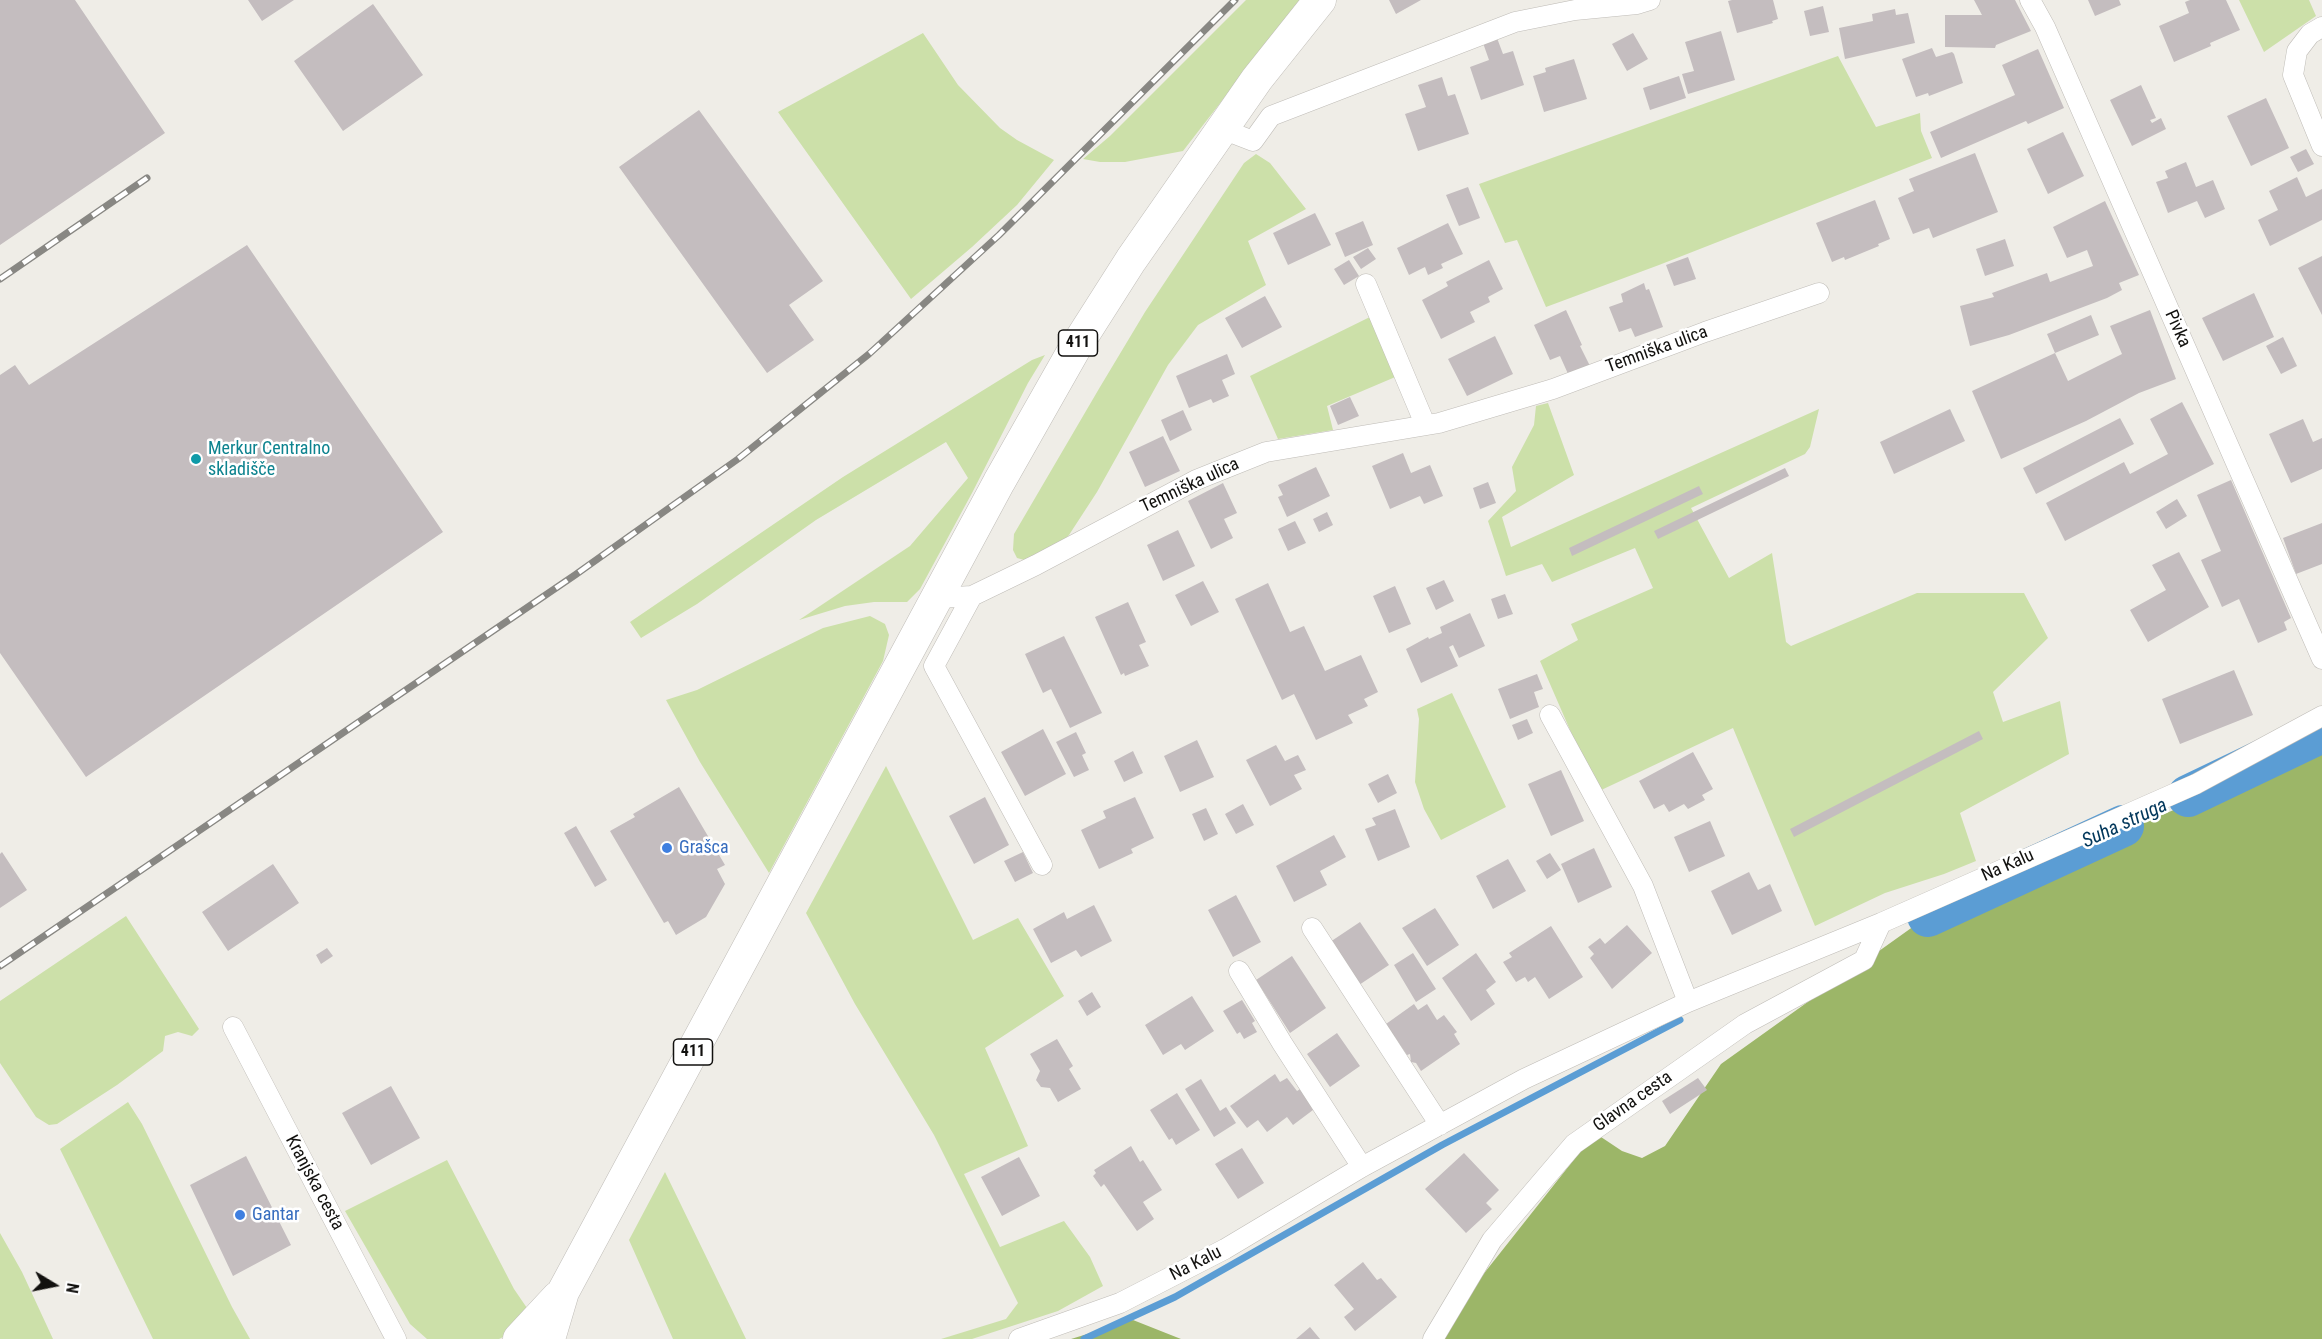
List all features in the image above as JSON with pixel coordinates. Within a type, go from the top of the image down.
[{"type":"main road","name":"411","points":[[549,1339],[563,1292],[999,482],[1075,348],[1131,260],[1257,79],[1320,0]]},
{"type":"main road","name":"411","points":[[519,1339],[563,1292]]},
{"type":"street","points":[[1222,129],[1253,141],[1271,116],[1515,22],[1575,10],[1637,4],[1650,0]]},
{"type":"street","name":"Pivka","points":[[2031,0],[2045,27],[2322,659]]},
{"type":"street","points":[[2322,27],[2310,34],[2297,51],[2293,75],[2322,146]]},
{"type":"street","points":[[1366,284],[1425,424]]},
{"type":"street","name":"Temniška ulica","points":[[972,596],[1036,565],[1196,480],[1266,452],[1439,423],[1553,388],[1819,293]]},
{"type":"street","points":[[938,598],[972,596]]},
{"type":"street","points":[[972,596],[934,666],[1041,865]]},
{"type":"street","points":[[1550,715],[1643,886],[1688,1002]]},
{"type":"street","name":"Na Kalu","points":[[1019,1339],[1120,1304],[1225,1249],[1362,1167],[1524,1079],[1688,1002],[1881,923],[2196,784],[2322,716]]},
{"type":"street","name":"Glavna cesta","points":[[1433,1339],[1492,1240],[1574,1144],[1745,1024],[1864,960],[1881,923]]},
{"type":"street","points":[[1312,928],[1440,1125]]},
{"type":"street","points":[[1239,971],[1282,1043],[1362,1167]]},
{"type":"street","name":"Kranjska cesta","points":[[232,1027],[396,1339]]},
{"type":"green space","points":[[1246,0],[1300,0],[1183,151],[1125,162],[1083,159],[1110,136]]},
{"type":"green space","points":[[2239,0],[2309,0],[2316,16],[2264,52]]},
{"type":"green space","points":[[923,33],[958,85],[1000,128],[1054,160],[1017,205],[911,299],[778,112]]},
{"type":"green space","points":[[1838,56],[1876,127],[1920,113],[1921,131],[1932,158],[1546,307],[1517,240],[1505,243],[1479,184]]},
{"type":"green space","points":[[1256,154],[1270,163],[1306,209],[1248,241],[1266,285],[1198,325],[1168,365],[1097,492],[1069,535],[1059,546],[1028,561],[1017,558],[1013,550],[1014,534],[1100,387],[1145,312],[1244,163]]},
{"type":"green space","points":[[1374,315],[1400,375],[1327,406],[1333,430],[1278,439],[1250,376]]},
{"type":"green space","points":[[1045,355],[1028,383],[920,589],[907,602],[874,602],[845,606],[799,620],[910,546],[968,478],[946,442],[816,520],[697,604],[641,638],[630,622],[843,477],[1032,360]]},
{"type":"green space","points":[[1548,403],[1574,475],[1502,517],[1511,547],[1819,409],[1810,447],[1805,454],[1691,508],[1729,578],[1772,553],[1786,642],[1791,646],[1917,593],[2024,593],[2048,638],[1993,692],[2003,722],[2060,701],[2069,754],[1960,813],[1976,861],[1885,893],[1815,926],[1733,728],[1597,792],[1540,661],[1578,640],[1571,624],[1653,588],[1635,548],[1552,582],[1542,564],[1506,576],[1488,521],[1516,491],[1512,467],[1534,425],[1536,406]]},
{"type":"green space","points":[[870,616],[885,624],[889,635],[883,661],[769,873],[700,762],[666,700],[697,690],[823,628]]},
{"type":"green space","points":[[1452,693],[1506,807],[1441,840],[1424,809],[1415,782],[1419,719],[1417,709]]},
{"type":"green space","points":[[2312,738],[2322,738],[2322,1339],[1435,1339],[1440,1329],[1595,1133],[1622,1151],[1642,1158],[1665,1146],[1721,1064],[1928,916],[2206,796]]},
{"type":"green space","points":[[886,766],[973,940],[1018,918],[1064,996],[985,1048],[1028,1146],[964,1174],[1000,1247],[1064,1221],[1090,1257],[1103,1286],[1058,1311],[972,1339],[941,1339],[1006,1319],[1018,1303],[934,1135],[855,1004],[806,913]]},
{"type":"green space","points":[[126,916],[199,1029],[192,1036],[178,1032],[165,1036],[163,1051],[117,1085],[57,1124],[49,1125],[36,1117],[0,1063],[0,1001]]},
{"type":"green space","points":[[128,1102],[142,1124],[250,1339],[153,1339],[60,1149]]},
{"type":"green space","points":[[447,1160],[514,1289],[527,1308],[505,1336],[499,1339],[427,1339],[410,1324],[345,1211]]},
{"type":"green space","points":[[665,1172],[746,1339],[673,1339],[629,1240]]},
{"type":"green space","points":[[0,1233],[22,1272],[53,1339],[0,1339]]},
{"type":"green space","points":[[1133,1320],[1181,1339],[1071,1339]]},
{"type":"building","points":[[0,0],[75,0],[165,133],[0,245]]},
{"type":"building","points":[[248,0],[294,0],[262,21]]},
{"type":"building","points":[[1389,0],[1421,0],[1396,14]]},
{"type":"building","points":[[1773,0],[1778,19],[1772,21],[1773,23],[1737,33],[1728,1]]},
{"type":"building","points":[[1974,0],[2015,0],[2031,31],[1996,45],[1995,48],[1945,47],[1945,15],[1982,15]]},
{"type":"building","points":[[2088,0],[2119,0],[2121,5],[2095,16]]},
{"type":"building","points":[[2226,0],[2240,30],[2174,62],[2159,26],[2189,13],[2185,2]]},
{"type":"building","points":[[373,4],[423,75],[343,131],[294,61]]},
{"type":"building","points":[[1823,6],[1829,32],[1810,36],[1804,11]]},
{"type":"building","points":[[1895,9],[1896,15],[1908,13],[1915,43],[1845,59],[1839,28],[1873,21],[1872,14]]},
{"type":"building","points":[[1721,31],[1735,80],[1688,94],[1682,74],[1694,71],[1685,42]]},
{"type":"building","points":[[1633,33],[1648,59],[1627,71],[1612,44]]},
{"type":"building","points":[[1497,38],[1503,54],[1513,51],[1524,85],[1481,100],[1470,67],[1489,60],[1483,43]]},
{"type":"building","points":[[1932,48],[1936,57],[1952,52],[1954,54],[1963,83],[1929,96],[1928,93],[1916,97],[1902,59]]},
{"type":"building","points":[[2038,49],[2064,108],[2028,124],[2026,121],[1941,158],[1930,132],[2015,95],[2002,65]]},
{"type":"building","points":[[1574,59],[1587,99],[1544,112],[1533,76],[1546,72],[1545,68]]},
{"type":"building","points":[[1679,76],[1686,98],[1650,110],[1643,88]]},
{"type":"building","points":[[1442,77],[1448,96],[1455,94],[1469,134],[1418,151],[1405,114],[1426,107],[1418,85]]},
{"type":"building","points":[[2141,85],[2156,118],[2150,120],[2152,123],[2161,118],[2166,129],[2132,146],[2110,100]]},
{"type":"building","points":[[2266,98],[2289,148],[2251,166],[2227,116]]},
{"type":"building","points":[[699,110],[823,281],[789,305],[814,340],[767,373],[619,167]]},
{"type":"building","points":[[2063,132],[2084,176],[2048,194],[2027,149]]},
{"type":"building","points":[[2306,149],[2314,164],[2298,172],[2290,157]]},
{"type":"building","points":[[1975,153],[1998,212],[1933,238],[1929,228],[1913,234],[1898,198],[1914,191],[1909,179]]},
{"type":"building","points":[[2186,162],[2196,187],[2213,180],[2225,209],[2205,218],[2197,201],[2168,213],[2156,182],[2168,178],[2165,171]]},
{"type":"building","points":[[2297,177],[2306,197],[2322,189],[2322,220],[2270,246],[2258,220],[2278,210],[2269,191]]},
{"type":"building","points":[[1468,187],[1480,218],[1459,226],[1446,195]]},
{"type":"building","points":[[1875,200],[1890,239],[1845,260],[1844,257],[1832,262],[1816,223]]},
{"type":"building","points":[[2105,201],[2139,275],[2119,283],[2122,290],[2107,298],[2009,335],[1970,346],[1960,306],[1994,297],[1992,293],[2047,273],[2050,282],[2093,266],[2087,250],[2067,258],[2053,227]]},
{"type":"building","points":[[1315,213],[1331,245],[1288,265],[1273,233]]},
{"type":"building","points":[[1363,221],[1373,245],[1345,257],[1335,233]]},
{"type":"building","points":[[1448,223],[1463,254],[1441,264],[1443,268],[1428,275],[1425,267],[1409,275],[1397,248]]},
{"type":"building","points":[[2005,239],[2014,266],[1985,276],[1976,249]]},
{"type":"building","name":"Merkur Centralno skladišče","points":[[247,245],[443,532],[86,777],[0,653],[0,375],[15,365],[29,385]]},
{"type":"building","points":[[1368,248],[1376,259],[1361,269],[1353,257]]},
{"type":"building","points":[[2322,256],[2322,315],[2298,268]]},
{"type":"building","points":[[1688,257],[1696,279],[1674,286],[1666,265]]},
{"type":"building","points":[[1349,260],[1359,276],[1344,285],[1334,269]]},
{"type":"building","points":[[1489,260],[1503,289],[1488,297],[1490,302],[1470,312],[1475,322],[1441,339],[1422,300],[1448,286],[1446,282]]},
{"type":"building","points":[[1644,283],[1646,290],[1649,289],[1663,327],[1635,337],[1631,328],[1619,332],[1609,307],[1623,302],[1621,294]]},
{"type":"building","points":[[2254,293],[2274,337],[2223,361],[2202,318]]},
{"type":"building","points":[[1265,296],[1282,327],[1242,348],[1225,318]]},
{"type":"building","points":[[1566,310],[1590,366],[1569,376],[1560,356],[1550,360],[1534,325]]},
{"type":"building","points":[[2150,310],[2176,379],[2139,393],[2086,421],[2001,459],[1972,391],[2055,353],[2068,381],[2122,354],[2110,326]]},
{"type":"building","points":[[2091,315],[2099,335],[2055,353],[2047,334]]},
{"type":"building","points":[[1495,336],[1513,374],[1467,396],[1448,359]]},
{"type":"building","points":[[2283,337],[2297,366],[2281,374],[2266,346]]},
{"type":"building","points":[[1227,354],[1235,374],[1222,380],[1229,396],[1213,403],[1211,399],[1189,408],[1176,376]]},
{"type":"building","points":[[1350,397],[1359,416],[1338,425],[1330,406]]},
{"type":"building","points":[[2182,402],[2214,464],[2065,541],[2046,503],[2124,462],[2130,474],[2168,454],[2150,419]]},
{"type":"building","points":[[1950,409],[1965,441],[1894,474],[1880,442]]},
{"type":"building","points":[[1183,410],[1192,430],[1170,441],[1161,420]]},
{"type":"building","points":[[2120,418],[2134,444],[2036,494],[2023,468]]},
{"type":"building","points":[[2303,419],[2313,442],[2322,438],[2322,469],[2291,483],[2269,434]]},
{"type":"building","points":[[1163,436],[1180,471],[1145,487],[1129,452]]},
{"type":"building","points":[[1403,453],[1411,473],[1430,465],[1443,496],[1424,504],[1420,496],[1390,509],[1372,466]]},
{"type":"building","points":[[1316,467],[1330,496],[1287,517],[1278,497],[1283,495],[1278,485]]},
{"type":"building","points":[[1785,468],[1789,476],[1658,539],[1654,531]]},
{"type":"building","points":[[2231,480],[2291,618],[2284,622],[2287,630],[2258,643],[2239,599],[2222,607],[2201,560],[2221,551],[2197,495]]},
{"type":"building","points":[[1488,482],[1496,503],[1480,509],[1473,488]]},
{"type":"building","points":[[1223,483],[1237,513],[1224,519],[1233,538],[1211,549],[1188,501]]},
{"type":"building","points":[[1699,486],[1703,494],[1572,556],[1569,548]]},
{"type":"building","points":[[2177,499],[2187,516],[2166,529],[2156,512]]},
{"type":"building","points":[[1327,512],[1333,525],[1319,532],[1313,519]]},
{"type":"building","points":[[1295,521],[1306,543],[1288,551],[1278,529]]},
{"type":"building","points":[[2322,523],[2322,564],[2296,574],[2283,538]]},
{"type":"building","points":[[1178,530],[1195,566],[1163,581],[1147,545]]},
{"type":"building","points":[[2179,552],[2209,607],[2148,642],[2130,610],[2166,590],[2152,565]]},
{"type":"building","points":[[1444,580],[1454,601],[1436,610],[1426,588]]},
{"type":"building","points":[[1203,581],[1219,612],[1191,626],[1175,595]]},
{"type":"building","points":[[1268,583],[1290,632],[1304,626],[1325,671],[1361,655],[1378,692],[1364,699],[1368,706],[1348,715],[1353,723],[1316,740],[1294,694],[1282,700],[1235,599]]},
{"type":"building","points":[[1395,586],[1411,624],[1389,633],[1373,596]]},
{"type":"building","points":[[1505,594],[1513,614],[1498,619],[1491,599]]},
{"type":"building","points":[[1128,602],[1146,642],[1139,645],[1149,666],[1125,676],[1124,673],[1121,675],[1095,617]]},
{"type":"building","points":[[1470,613],[1485,646],[1459,658],[1453,645],[1449,647],[1458,666],[1421,683],[1406,649],[1428,637],[1429,639],[1442,633],[1440,627]]},
{"type":"building","points":[[1064,636],[1102,713],[1070,728],[1051,689],[1043,693],[1025,654]]},
{"type":"building","points":[[2234,670],[2253,715],[2180,744],[2162,699]]},
{"type":"building","points":[[1537,674],[1543,689],[1534,692],[1539,707],[1510,719],[1498,689]]},
{"type":"building","points":[[1527,719],[1533,733],[1518,740],[1512,725]]},
{"type":"building","points":[[1043,729],[1066,774],[1025,796],[1001,752]]},
{"type":"building","points":[[1979,731],[1983,739],[1794,837],[1790,829]]},
{"type":"building","points":[[1076,732],[1086,753],[1082,755],[1089,770],[1074,777],[1056,742]]},
{"type":"building","points":[[1197,740],[1214,777],[1180,792],[1164,756]]},
{"type":"building","points":[[1276,745],[1285,761],[1298,755],[1306,770],[1294,775],[1302,789],[1270,806],[1246,760]]},
{"type":"building","points":[[1133,751],[1143,773],[1124,782],[1114,761]]},
{"type":"building","points":[[1693,752],[1713,789],[1702,795],[1705,800],[1688,809],[1684,804],[1669,812],[1664,804],[1654,809],[1639,781]]},
{"type":"building","points":[[1561,770],[1584,821],[1551,836],[1528,784]]},
{"type":"building","points":[[1388,774],[1397,793],[1378,803],[1368,784]]},
{"type":"building","name":"Grašca","points":[[679,787],[725,865],[717,869],[725,884],[706,917],[676,935],[668,921],[664,923],[610,831],[635,817],[633,814]]},
{"type":"building","points":[[985,797],[1009,845],[974,864],[949,816]]},
{"type":"building","points":[[1135,797],[1154,838],[1131,849],[1133,853],[1099,869],[1081,830],[1106,818],[1103,811]]},
{"type":"building","points":[[1243,804],[1254,825],[1236,834],[1225,814]]},
{"type":"building","points":[[1206,808],[1218,834],[1204,841],[1192,814]]},
{"type":"building","points":[[1395,809],[1410,847],[1378,861],[1365,829],[1376,825],[1372,818]]},
{"type":"building","points":[[1710,821],[1725,856],[1689,872],[1674,837]]},
{"type":"building","points":[[576,826],[607,880],[595,887],[564,833]]},
{"type":"building","points":[[1334,835],[1346,857],[1320,871],[1327,885],[1294,902],[1276,866]]},
{"type":"building","points":[[1594,848],[1612,887],[1578,903],[1561,864]]},
{"type":"building","points":[[2,852],[27,890],[0,908],[0,854]]},
{"type":"building","points":[[1023,852],[1033,873],[1015,882],[1004,861]]},
{"type":"building","points":[[1550,853],[1561,870],[1547,879],[1536,861]]},
{"type":"building","points":[[1508,859],[1526,891],[1493,909],[1476,876]]},
{"type":"building","points":[[273,864],[299,903],[228,951],[202,912]]},
{"type":"building","points":[[1749,872],[1758,890],[1770,884],[1782,911],[1732,935],[1711,891]]},
{"type":"building","points":[[1236,895],[1261,942],[1233,957],[1208,910]]},
{"type":"building","points":[[1094,905],[1112,941],[1081,957],[1076,950],[1051,963],[1033,929],[1064,912],[1067,919]]},
{"type":"building","points":[[1435,908],[1459,945],[1427,966],[1402,928]]},
{"type":"building","points":[[1360,922],[1389,965],[1356,987],[1327,944]]},
{"type":"building","points":[[1627,925],[1652,953],[1612,989],[1590,958],[1594,954],[1588,947],[1600,938],[1605,944]]},
{"type":"building","points":[[1551,926],[1583,977],[1549,999],[1535,977],[1528,982],[1525,977],[1516,982],[1503,962],[1512,957],[1509,953]]},
{"type":"building","points":[[327,948],[333,956],[321,964],[316,955]]},
{"type":"building","points":[[1413,953],[1436,989],[1416,1002],[1394,965]]},
{"type":"building","points":[[1476,953],[1496,982],[1486,990],[1495,1004],[1471,1021],[1442,978]]},
{"type":"building","points":[[1292,956],[1326,1008],[1290,1033],[1256,980]]},
{"type":"building","points":[[1092,992],[1101,1007],[1087,1016],[1078,1001]]},
{"type":"building","points":[[1192,996],[1214,1031],[1185,1050],[1181,1044],[1163,1055],[1145,1025]]},
{"type":"building","points":[[1242,1000],[1255,1021],[1252,1023],[1257,1032],[1244,1039],[1240,1032],[1237,1034],[1223,1011]]},
{"type":"building","points":[[1414,1004],[1418,1010],[1427,1004],[1437,1020],[1444,1015],[1457,1032],[1454,1034],[1460,1044],[1421,1071],[1416,1063],[1411,1062],[1410,1054],[1407,1055],[1386,1024]]},
{"type":"building","points":[[1337,1033],[1360,1066],[1330,1087],[1307,1054]]},
{"type":"building","points":[[1057,1039],[1073,1066],[1069,1069],[1081,1089],[1058,1102],[1050,1088],[1041,1087],[1036,1080],[1040,1071],[1030,1054]]},
{"type":"building","points":[[1275,1074],[1280,1082],[1287,1078],[1297,1091],[1302,1088],[1317,1107],[1293,1125],[1287,1117],[1267,1132],[1258,1120],[1247,1128],[1230,1106]]},
{"type":"building","points":[[1698,1078],[1707,1090],[1670,1114],[1662,1101]]},
{"type":"building","points":[[1201,1079],[1220,1111],[1226,1107],[1236,1123],[1214,1137],[1185,1089]]},
{"type":"building","points":[[391,1086],[420,1138],[371,1165],[342,1113]]},
{"type":"building","points":[[1177,1093],[1200,1130],[1176,1145],[1172,1138],[1169,1140],[1150,1110]]},
{"type":"building","points":[[1131,1146],[1140,1162],[1143,1160],[1162,1190],[1143,1202],[1154,1219],[1137,1231],[1104,1184],[1101,1187],[1093,1176],[1096,1173],[1094,1170]]},
{"type":"building","points":[[1242,1148],[1264,1183],[1238,1199],[1215,1164]]},
{"type":"building","points":[[1464,1153],[1499,1190],[1486,1203],[1492,1209],[1466,1233],[1425,1189]]},
{"type":"building","name":"Gantar","points":[[246,1156],[291,1245],[233,1276],[190,1185]]},
{"type":"building","points":[[1019,1157],[1040,1196],[1002,1216],[981,1177]]},
{"type":"building","points":[[1363,1262],[1377,1280],[1381,1278],[1397,1297],[1355,1331],[1344,1317],[1354,1309],[1334,1285]]},
{"type":"building","points":[[1310,1327],[1320,1339],[1296,1339]]},
{"type":"waterway","name":"Suha struga","points":[[2188,796],[2322,732]]},
{"type":"waterway","name":"Suha struga","points":[[1928,916],[2123,826]]},
{"type":"waterway","points":[[1084,1339],[1175,1297],[1442,1145],[1680,1020]]},
{"type":"railway","points":[[0,966],[575,575],[738,459],[869,354],[999,235],[1235,0]]},
{"type":"railway","points":[[0,279],[147,178]]},
{"type":"place","name":"Merkur Centralno skladišče","points":[[196,459]]},
{"type":"place","name":"Grašca","points":[[667,848]]},
{"type":"place","name":"Gantar","points":[[240,1215]]}]
